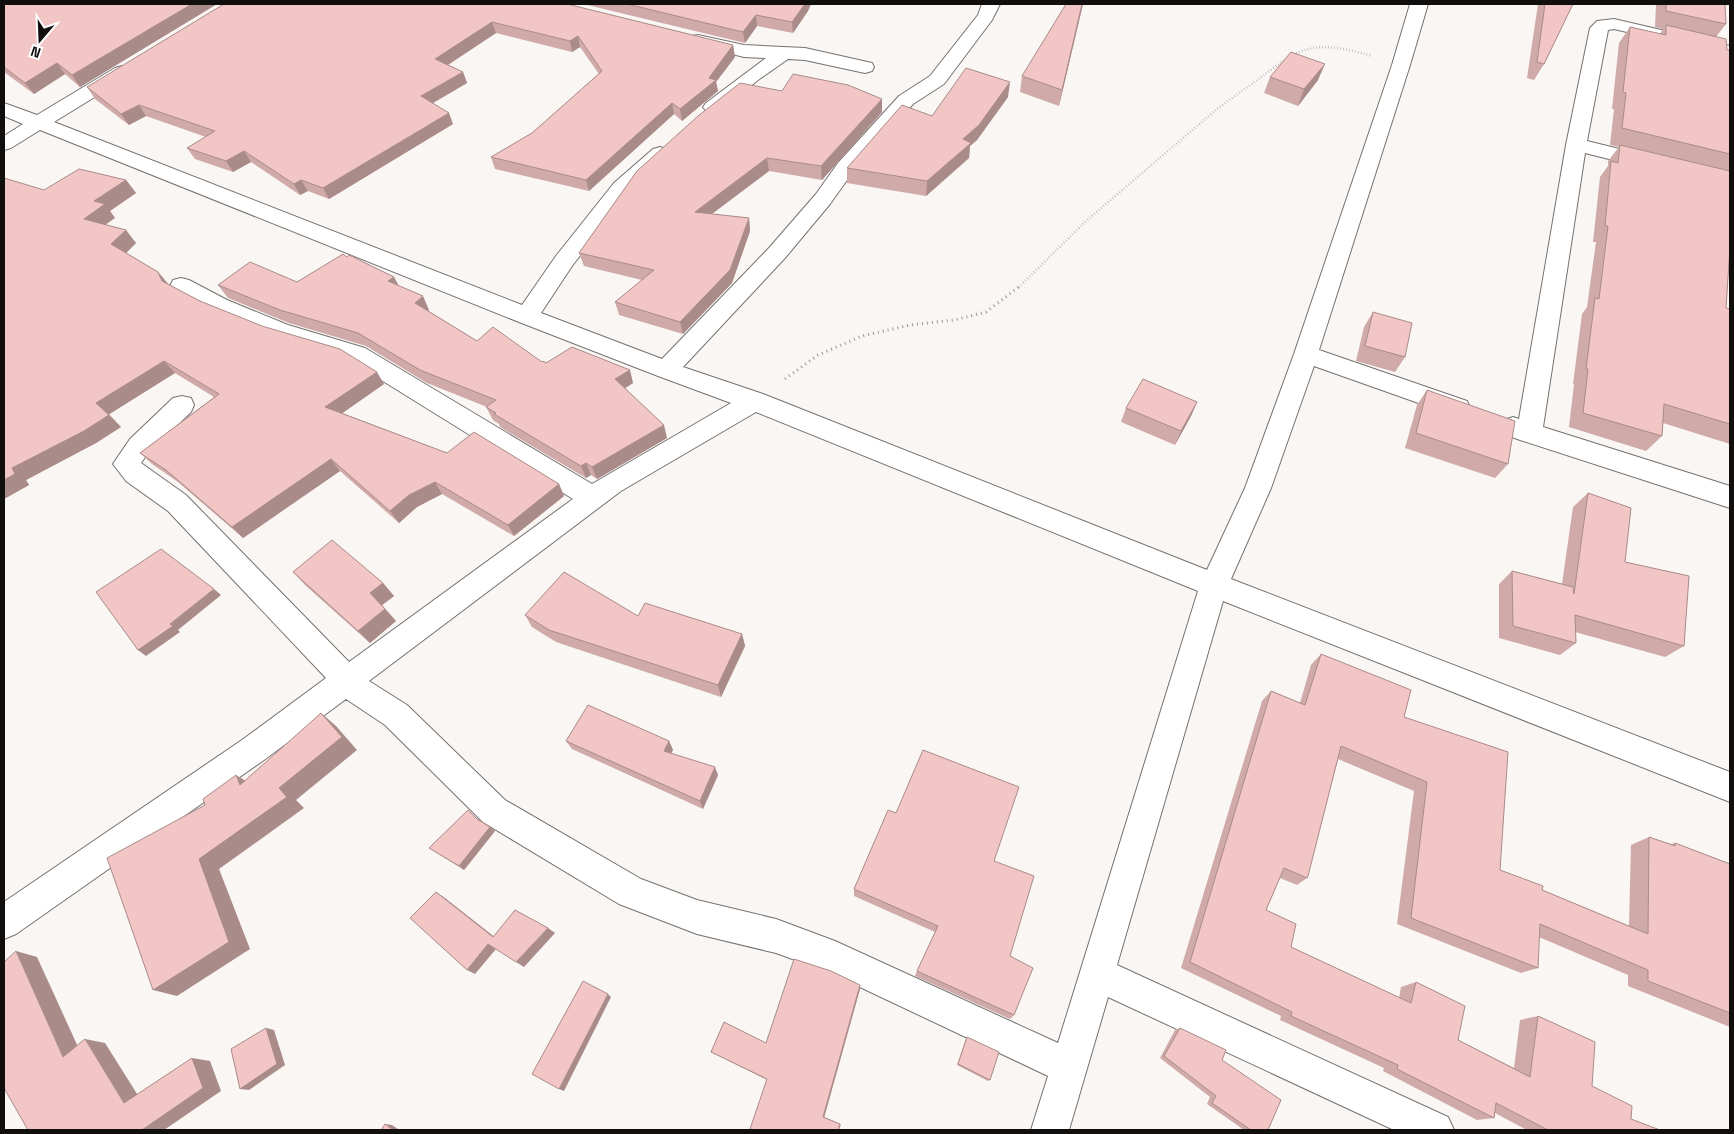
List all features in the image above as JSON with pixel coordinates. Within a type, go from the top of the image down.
[{"type":"street","points":[[666,370],[777,253],[823,199],[845,168],[906,100],[937,80],[986,16],[991,4]]},
{"type":"street","points":[[1050,1130],[1214,585],[1258,488],[1306,354],[1401,65],[1419,4]]},
{"type":"street","points":[[1529,433],[1576,145],[1600,28],[1603,24],[1614,24],[1730,51]]},
{"type":"street","points":[[681,36],[744,51],[805,54],[865,67]]},
{"type":"street","points":[[700,118],[751,76],[786,52]]},
{"type":"street","points":[[4,144],[139,61]]},
{"type":"street","points":[[4,109],[526,316],[666,370],[754,401],[1214,585],[1730,787]]},
{"type":"street","points":[[526,316],[564,261],[621,188],[671,143]]},
{"type":"street","points":[[1576,145],[1672,168]]},
{"type":"street","points":[[181,286],[219,306],[280,331],[357,354],[593,498]]},
{"type":"street","points":[[1306,354],[1529,433],[1730,497]]},
{"type":"street","points":[[4,922],[253,750],[612,484],[754,401]]},
{"type":"street","points":[[182,406],[139,446],[126,464],[136,474],[177,503],[360,693],[396,716],[446,762],[494,811],[631,892],[697,916],[776,936],[835,958],[1069,1067]]},
{"type":"street","points":[[1097,974],[1435,1130]]},
{"type":"path","points":[[754,401],[818,355],[862,336],[910,325],[954,320],[986,312],[1015,291],[1086,221],[1217,109],[1298,51],[1319,46],[1341,48],[1401,65]]},
{"type":"building","points":[[4,4],[192,4],[72,75],[57,63],[25,83],[4,67]]},
{"type":"building","points":[[224,4],[567,4],[733,45],[709,78],[716,80],[680,109],[672,103],[586,180],[491,157],[532,133],[602,71],[578,36],[570,41],[492,22],[435,59],[463,72],[421,96],[449,113],[323,188],[301,180],[294,184],[244,151],[226,161],[187,148],[215,131],[139,105],[121,114],[87,87]]},
{"type":"building","points":[[627,4],[805,4],[792,22],[756,15],[743,32]]},
{"type":"building","points":[[1066,4],[1082,4],[1062,90],[1022,76]]},
{"type":"building","points":[[1545,4],[1573,4],[1544,64],[1537,62]]},
{"type":"building","points":[[1666,4],[1725,4],[1726,24],[1666,11]]},
{"type":"building","points":[[1666,25],[1726,39],[1727,50],[1730,50],[1730,154],[1622,128],[1626,93],[1623,92],[1630,27],[1666,35]]},
{"type":"building","points":[[1291,52],[1325,64],[1304,89],[1270,77]]},
{"type":"building","points":[[966,68],[1010,82],[979,125],[963,139],[971,143],[927,181],[847,168],[902,105],[932,116]]},
{"type":"building","points":[[793,74],[848,85],[882,99],[821,166],[767,158],[695,212],[749,218],[730,270],[680,322],[615,302],[654,270],[579,253],[637,171],[698,116],[740,83],[782,91]]},
{"type":"building","points":[[1620,145],[1730,171],[1730,247],[1726,308],[1730,309],[1730,424],[1664,404],[1662,436],[1583,413],[1588,369],[1586,369],[1595,298],[1599,299],[1608,226],[1605,226],[1611,161],[1618,163]]},
{"type":"building","points":[[79,169],[126,180],[94,201],[105,204],[84,219],[126,230],[111,244],[158,272],[162,281],[200,301],[262,326],[340,349],[377,372],[325,407],[447,453],[474,432],[559,484],[508,525],[435,482],[409,495],[390,511],[331,459],[232,527],[166,470],[140,453],[219,394],[164,361],[96,403],[109,415],[84,431],[12,468],[15,474],[4,480],[4,178],[44,190]]},
{"type":"building","points":[[343,254],[347,257],[349,255],[394,277],[388,281],[423,296],[415,303],[477,341],[493,327],[542,362],[546,363],[572,347],[630,370],[615,379],[664,425],[592,467],[586,463],[581,466],[494,414],[496,413],[486,407],[496,400],[420,370],[358,333],[280,310],[218,285],[250,262],[297,282]]},
{"type":"building","points":[[1373,312],[1412,323],[1405,357],[1365,346]]},
{"type":"building","points":[[1143,379],[1197,402],[1181,431],[1126,408]]},
{"type":"building","points":[[1427,390],[1515,421],[1508,464],[1416,433]]},
{"type":"building","points":[[1588,493],[1631,508],[1625,562],[1689,576],[1684,646],[1575,615],[1576,643],[1513,626],[1512,571],[1573,587],[1574,594]]},
{"type":"building","points":[[332,540],[383,583],[370,593],[385,609],[358,631],[293,572]]},
{"type":"building","points":[[161,549],[214,589],[170,624],[173,626],[138,650],[96,592]]},
{"type":"building","points":[[564,572],[638,616],[645,603],[742,634],[718,685],[549,630],[525,615]]},
{"type":"building","points":[[1321,654],[1411,690],[1404,717],[1508,752],[1500,870],[1543,886],[1542,890],[1648,934],[1649,837],[1675,846],[1675,843],[1730,864],[1730,1013],[1648,981],[1648,970],[1540,924],[1538,968],[1411,918],[1427,782],[1341,746],[1308,876],[1307,878],[1284,868],[1266,910],[1296,924],[1291,947],[1411,1003],[1416,982],[1465,1006],[1458,1040],[1530,1077],[1538,1016],[1595,1042],[1592,1086],[1632,1106],[1631,1119],[1660,1130],[1548,1130],[1496,1103],[1494,1118],[1397,1069],[1398,1065],[1291,1016],[1292,1012],[1190,962],[1271,691],[1305,705]]},
{"type":"building","points":[[588,705],[669,741],[664,751],[715,767],[700,801],[566,741]]},
{"type":"building","points":[[321,713],[342,737],[279,788],[287,797],[199,859],[229,942],[153,990],[107,858],[205,805],[203,799],[236,775],[240,785]]},
{"type":"building","points":[[923,750],[1019,787],[994,861],[1034,876],[1010,956],[1033,968],[1014,1015],[917,971],[938,926],[854,889],[888,810],[896,813]]},
{"type":"building","points":[[468,810],[477,819],[490,827],[459,866],[429,848]]},
{"type":"building","points":[[436,892],[493,937],[515,910],[548,928],[516,962],[488,944],[467,970],[410,918]]},
{"type":"building","points":[[16,951],[63,1057],[85,1039],[124,1103],[192,1058],[203,1088],[142,1130],[28,1130],[4,1088],[4,962]]},
{"type":"building","points":[[794,959],[831,971],[860,985],[823,1117],[840,1124],[838,1130],[750,1129],[767,1079],[711,1052],[724,1022],[766,1043]]},
{"type":"building","points":[[583,981],[608,994],[559,1089],[532,1074]]},
{"type":"building","points":[[266,1028],[277,1064],[240,1089],[231,1049]]},
{"type":"building","points":[[1180,1028],[1226,1050],[1222,1060],[1281,1100],[1268,1130],[1251,1130],[1212,1103],[1216,1096],[1164,1056]]},
{"type":"building","points":[[967,1037],[999,1052],[990,1080],[958,1064]]},
{"type":"building","points":[[385,1124],[393,1130],[381,1130]]}]
